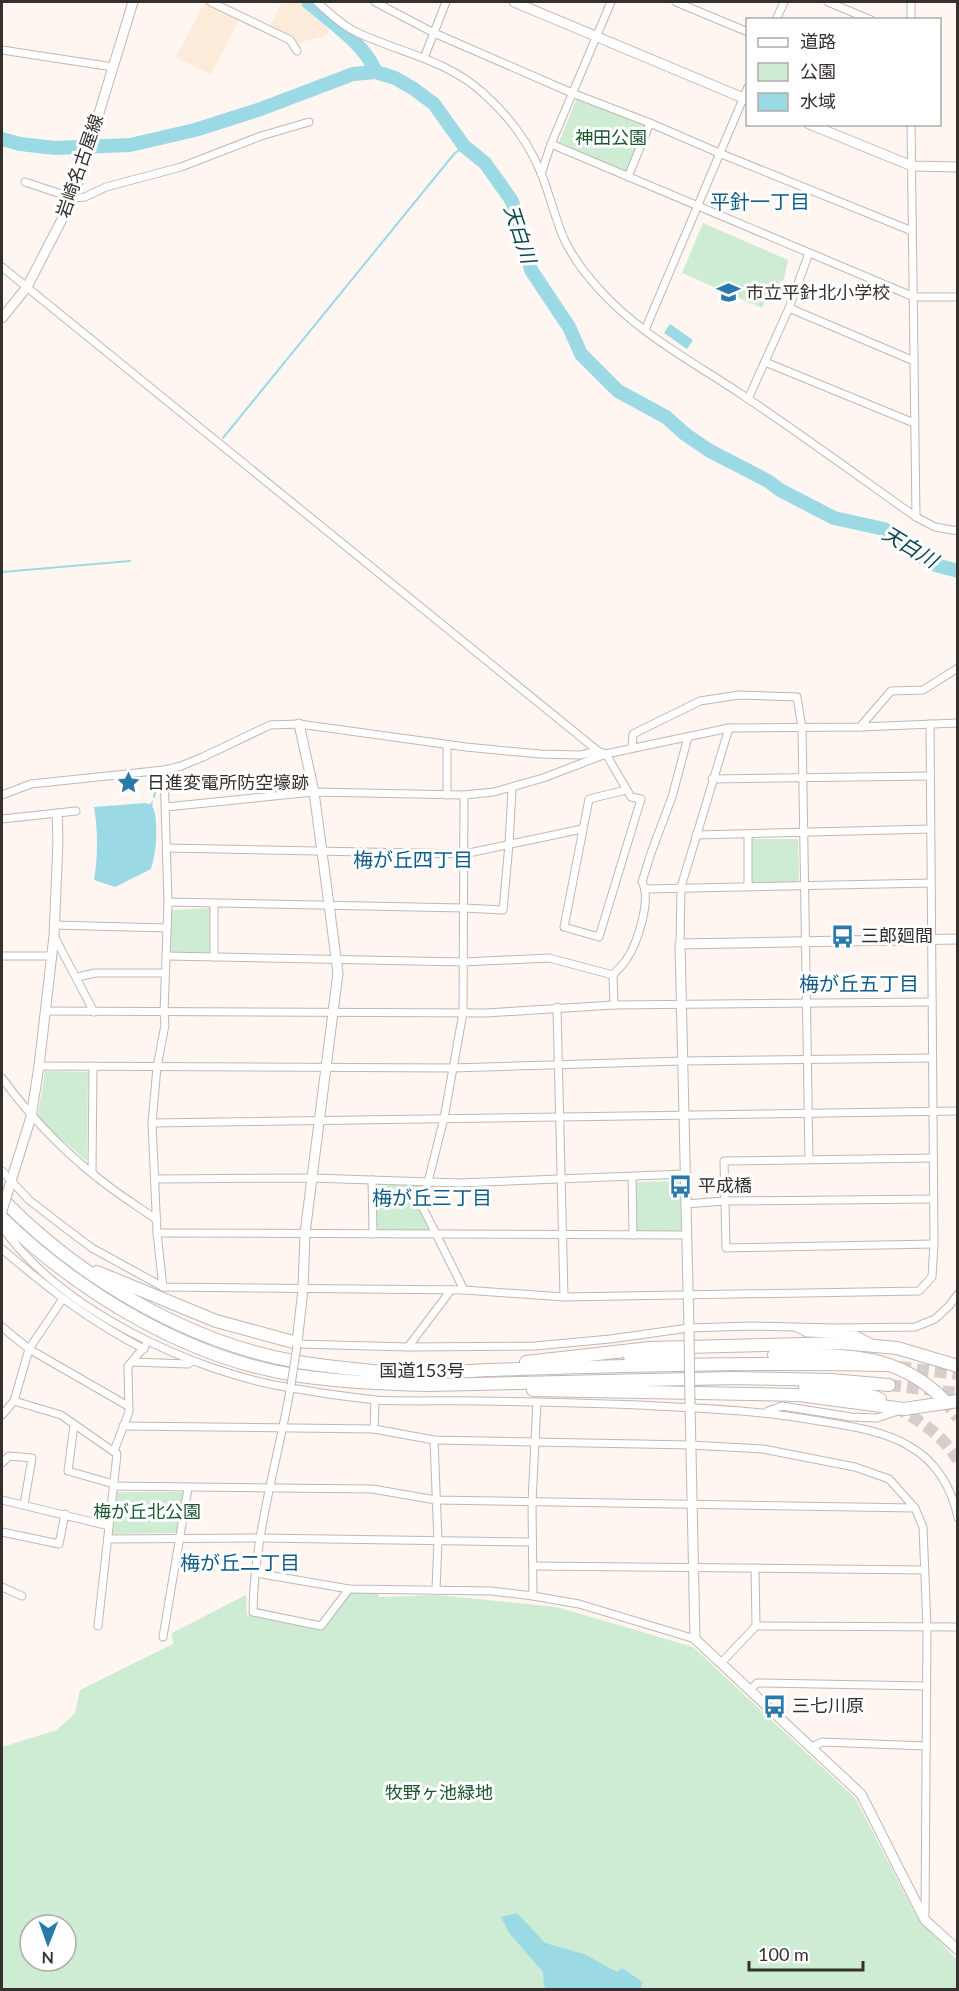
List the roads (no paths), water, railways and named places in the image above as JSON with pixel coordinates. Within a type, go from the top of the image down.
[{"type":"highway","name":"国道153号","points":[[7,1191],[46,1240],[74,1263],[153,1312],[195,1331],[250,1350],[292,1361],[374,1371],[435,1373],[768,1363],[889,1365]]},
{"type":"highway","name":"国道153号","points":[[2,1218],[39,1252],[108,1302],[153,1327],[215,1353],[299,1376],[382,1384],[472,1385],[733,1377],[831,1380],[889,1385]]},
{"type":"highway","points":[[74,1263],[216,1321],[297,1344]]},
{"type":"highway","points":[[469,1371],[504,1363],[650,1348],[842,1343],[877,1345],[909,1351],[957,1366]]},
{"type":"highway","points":[[566,1358],[853,1355],[911,1374],[952,1402]]},
{"type":"highway","points":[[610,1380],[639,1384],[790,1385],[850,1392],[880,1399]]},
{"type":"highway","points":[[472,1385],[509,1390],[799,1395],[904,1409],[952,1402]]},
{"type":"street","name":"岩崎名古屋線","points":[[2,318],[27,287],[73,198],[133,2]]},
{"type":"street","points":[[211,2],[290,40],[297,51]]},
{"type":"street","points":[[318,2],[356,32],[424,58],[464,78],[495,104],[523,137],[541,174],[565,242],[582,269],[622,312],[916,517],[935,527],[957,531]]},
{"type":"street","points":[[375,2],[434,33],[572,93],[912,231]]},
{"type":"street","points":[[424,58],[446,2]]},
{"type":"street","points":[[514,2],[745,99],[719,153],[645,330]]},
{"type":"street","points":[[541,174],[551,144],[610,2]]},
{"type":"street","points":[[676,2],[746,32]]},
{"type":"street","points":[[777,18],[784,2]]},
{"type":"street","points":[[828,2],[866,18]]},
{"type":"street","points":[[911,2],[911,18]]},
{"type":"street","points":[[2,50],[113,68]]},
{"type":"street","points":[[26,182],[73,198],[85,197],[106,187],[182,167],[261,136],[309,122]]},
{"type":"street","points":[[628,177],[650,123]]},
{"type":"street","points":[[814,126],[912,166],[957,167]]},
{"type":"street","points":[[911,126],[916,517]]},
{"type":"street","points":[[551,144],[914,297],[957,297]]},
{"type":"street","points":[[748,399],[789,308],[809,253]]},
{"type":"street","points":[[2,267],[598,751],[606,754],[631,797],[641,800],[599,937],[564,927],[589,799],[626,790]]},
{"type":"street","points":[[789,308],[914,361]]},
{"type":"street","points":[[765,362],[914,423]]},
{"type":"street","points":[[860,727],[891,691],[923,690],[957,668]]},
{"type":"street","points":[[632,747],[633,735],[699,701],[739,695],[797,697],[802,728],[809,1159]]},
{"type":"street","points":[[166,807],[314,792],[464,795],[512,789],[606,754],[729,728],[860,727],[957,723]]},
{"type":"street","points":[[2,795],[31,784],[164,770],[181,766],[270,725],[299,724],[447,745],[540,754],[580,754],[598,751]]},
{"type":"street","points":[[299,724],[314,792],[338,973],[304,1233],[303,1289],[297,1344],[283,1430],[261,1538],[253,1612],[321,1626],[349,1588]]},
{"type":"street","points":[[7,1191],[29,1200],[92,1248],[163,1287],[464,1290],[564,1297],[919,1291],[932,1277],[934,1244],[930,724]]},
{"type":"street","points":[[695,1639],[683,1115],[681,887],[729,728]]},
{"type":"street","points":[[614,1005],[613,975],[631,952],[645,907],[646,889],[642,882],[672,797],[688,737]]},
{"type":"street","points":[[447,745],[447,795]]},
{"type":"street","points":[[163,1287],[157,1233],[152,1123],[157,1067],[165,1025],[168,902],[164,770]]},
{"type":"street","points":[[712,779],[930,776]]},
{"type":"street","points":[[168,902],[502,910],[512,789]]},
{"type":"street","points":[[464,795],[463,1013],[444,1118],[422,1206],[464,1290]]},
{"type":"street","points":[[2,820],[76,811]]},
{"type":"street","points":[[2,1211],[31,1117],[39,1066],[54,936],[57,814]]},
{"type":"street","points":[[167,848],[464,854],[582,829]]},
{"type":"street","points":[[696,835],[930,829]]},
{"type":"street","points":[[748,834],[748,887]]},
{"type":"street","points":[[646,889],[931,883]]},
{"type":"street","points":[[214,903],[214,957]]},
{"type":"street","points":[[54,925],[167,928]]},
{"type":"street","points":[[54,936],[94,1012]]},
{"type":"street","points":[[680,944],[957,939]]},
{"type":"street","points":[[2,956],[51,956]]},
{"type":"street","points":[[166,956],[463,962],[502,962],[549,958],[613,975]]},
{"type":"street","points":[[77,977],[95,972],[165,973]]},
{"type":"street","points":[[45,1011],[463,1013],[614,1005],[932,1002]]},
{"type":"street","points":[[557,1008],[564,1297]]},
{"type":"street","points":[[39,1066],[452,1068],[682,1061],[932,1058]]},
{"type":"street","points":[[92,1172],[93,1066]]},
{"type":"street","points":[[2,1078],[31,1117],[65,1150],[157,1220]]},
{"type":"street","points":[[152,1123],[957,1111]]},
{"type":"street","points":[[933,1158],[724,1161],[726,1248],[934,1244]]},
{"type":"street","points":[[2,1171],[7,1191]]},
{"type":"street","points":[[155,1179],[312,1178],[428,1182],[685,1174]]},
{"type":"street","points":[[632,1177],[633,1235]]},
{"type":"street","points":[[372,1180],[373,1234]]},
{"type":"street","points":[[686,1204],[725,1201],[933,1199]]},
{"type":"street","points":[[2,1227],[32,1262],[70,1294],[105,1318],[149,1342],[193,1361],[290,1386],[375,1400],[586,1402],[690,1406],[765,1412],[855,1428],[907,1444],[919,1452],[937,1471],[949,1489],[957,1518]]},
{"type":"street","points":[[157,1233],[686,1235]]},
{"type":"street","points":[[2,1249],[62,1300],[144,1349]]},
{"type":"street","points":[[408,1347],[452,1290]]},
{"type":"street","points":[[297,1344],[408,1347],[535,1346],[689,1330],[915,1327],[935,1319],[949,1306],[957,1294]]},
{"type":"street","points":[[2,1414],[14,1401],[29,1349],[62,1300]]},
{"type":"street","points":[[2,1327],[29,1349],[128,1406]]},
{"type":"street","points":[[794,1327],[807,1334],[856,1335],[877,1345]]},
{"type":"street","points":[[114,1451],[129,1412],[128,1366],[149,1342]]},
{"type":"street","points":[[132,1362],[188,1364],[193,1361]]},
{"type":"street","points":[[374,1429],[375,1400]]},
{"type":"street","points":[[14,1401],[61,1415],[117,1454],[98,1626]]},
{"type":"street","points":[[533,1596],[532,1502],[537,1442],[537,1402]]},
{"type":"street","points":[[765,1412],[782,1406],[851,1417],[877,1418],[904,1409]]},
{"type":"street","points":[[74,1425],[68,1471],[113,1485],[188,1488],[372,1489],[436,1500],[915,1508]]},
{"type":"street","points":[[123,1426],[283,1430],[374,1429],[434,1440],[691,1444],[763,1449],[855,1467],[889,1479],[915,1508],[923,1527],[927,1627],[925,1920]]},
{"type":"street","points":[[434,1440],[438,1540],[436,1589]]},
{"type":"street","points":[[2,1464],[9,1456],[32,1458],[24,1505]]},
{"type":"street","points":[[163,1637],[188,1488]]},
{"type":"street","points":[[2,1500],[109,1526]]},
{"type":"street","points":[[2,1532],[59,1544],[65,1514]]},
{"type":"street","points":[[108,1539],[261,1538],[532,1542]]},
{"type":"street","points":[[533,1566],[924,1570]]},
{"type":"street","points":[[721,1663],[756,1626],[755,1568]]},
{"type":"street","points":[[256,1573],[349,1588],[491,1591],[533,1596],[579,1604],[695,1639],[861,1794],[925,1920],[957,1950]]},
{"type":"street","points":[[2,1587],[22,1596]]},
{"type":"street","points":[[756,1626],[957,1628]]},
{"type":"street","points":[[750,1690],[757,1683],[926,1686]]},
{"type":"street","points":[[812,1748],[822,1742],[926,1746]]},
{"type":"water","points":[[670,324],[693,340],[687,349],[664,333]]},
{"type":"water","points":[[153,800],[156,835],[151,869],[115,887],[94,880],[97,843],[94,807],[150,804]]},
{"type":"water","points":[[517,1913],[545,1943],[584,1954],[617,1972],[622,1968],[643,1982],[640,1989],[547,1989],[544,1986],[543,1972],[509,1933],[501,1917]]},
{"type":"waterway","points":[[308,2],[355,42],[371,61],[376,72]]},
{"type":"waterway","name":"天白川","points":[[2,139],[20,144],[55,148],[130,145],[195,130],[258,110],[353,74],[376,72],[395,78],[434,104],[464,146],[485,163],[512,201],[531,270],[569,327],[581,354],[618,391],[666,417],[685,434],[710,451],[768,481],[780,490],[834,518],[884,529],[932,564],[958,571]]},
{"type":"waterway","points":[[223,438],[454,154],[464,146]]},
{"type":"waterway","points":[[2,572],[130,561]]},
{"type":"waterway","points":[[154,797],[158,779]]},
{"type":"tunnel","points":[[899,1367],[958,1374]]},
{"type":"tunnel","points":[[889,1385],[958,1393]]},
{"type":"tunnel","points":[[944,1400],[958,1418]]},
{"type":"tunnel","points":[[895,1407],[930,1429],[958,1460]]},
{"type":"place","name":"市立平針北小学校","points":[[728,293]]},
{"type":"place","name":"日進変電所防空壕跡","points":[[129,783]]},
{"type":"place","name":"三郎廻間","points":[[843,936]]},
{"type":"place","name":"平成橋","points":[[680,1186]]},
{"type":"place","name":"三七川原","points":[[774,1706]]},
{"type":"district","name":"平針一丁目","points":[[760,202]]},
{"type":"district","name":"梅が丘四丁目","points":[[413,860]]},
{"type":"district","name":"梅が丘五丁目","points":[[859,984]]},
{"type":"district","name":"梅が丘三丁目","points":[[432,1198]]},
{"type":"district","name":"梅が丘二丁目","points":[[240,1563]]},
{"type":"park label","name":"神田公園","points":[[611,138]]},
{"type":"park label","name":"梅が丘北公園","points":[[147,1512]]},
{"type":"park label","name":"牧野ヶ池緑地","points":[[439,1793]]}]
